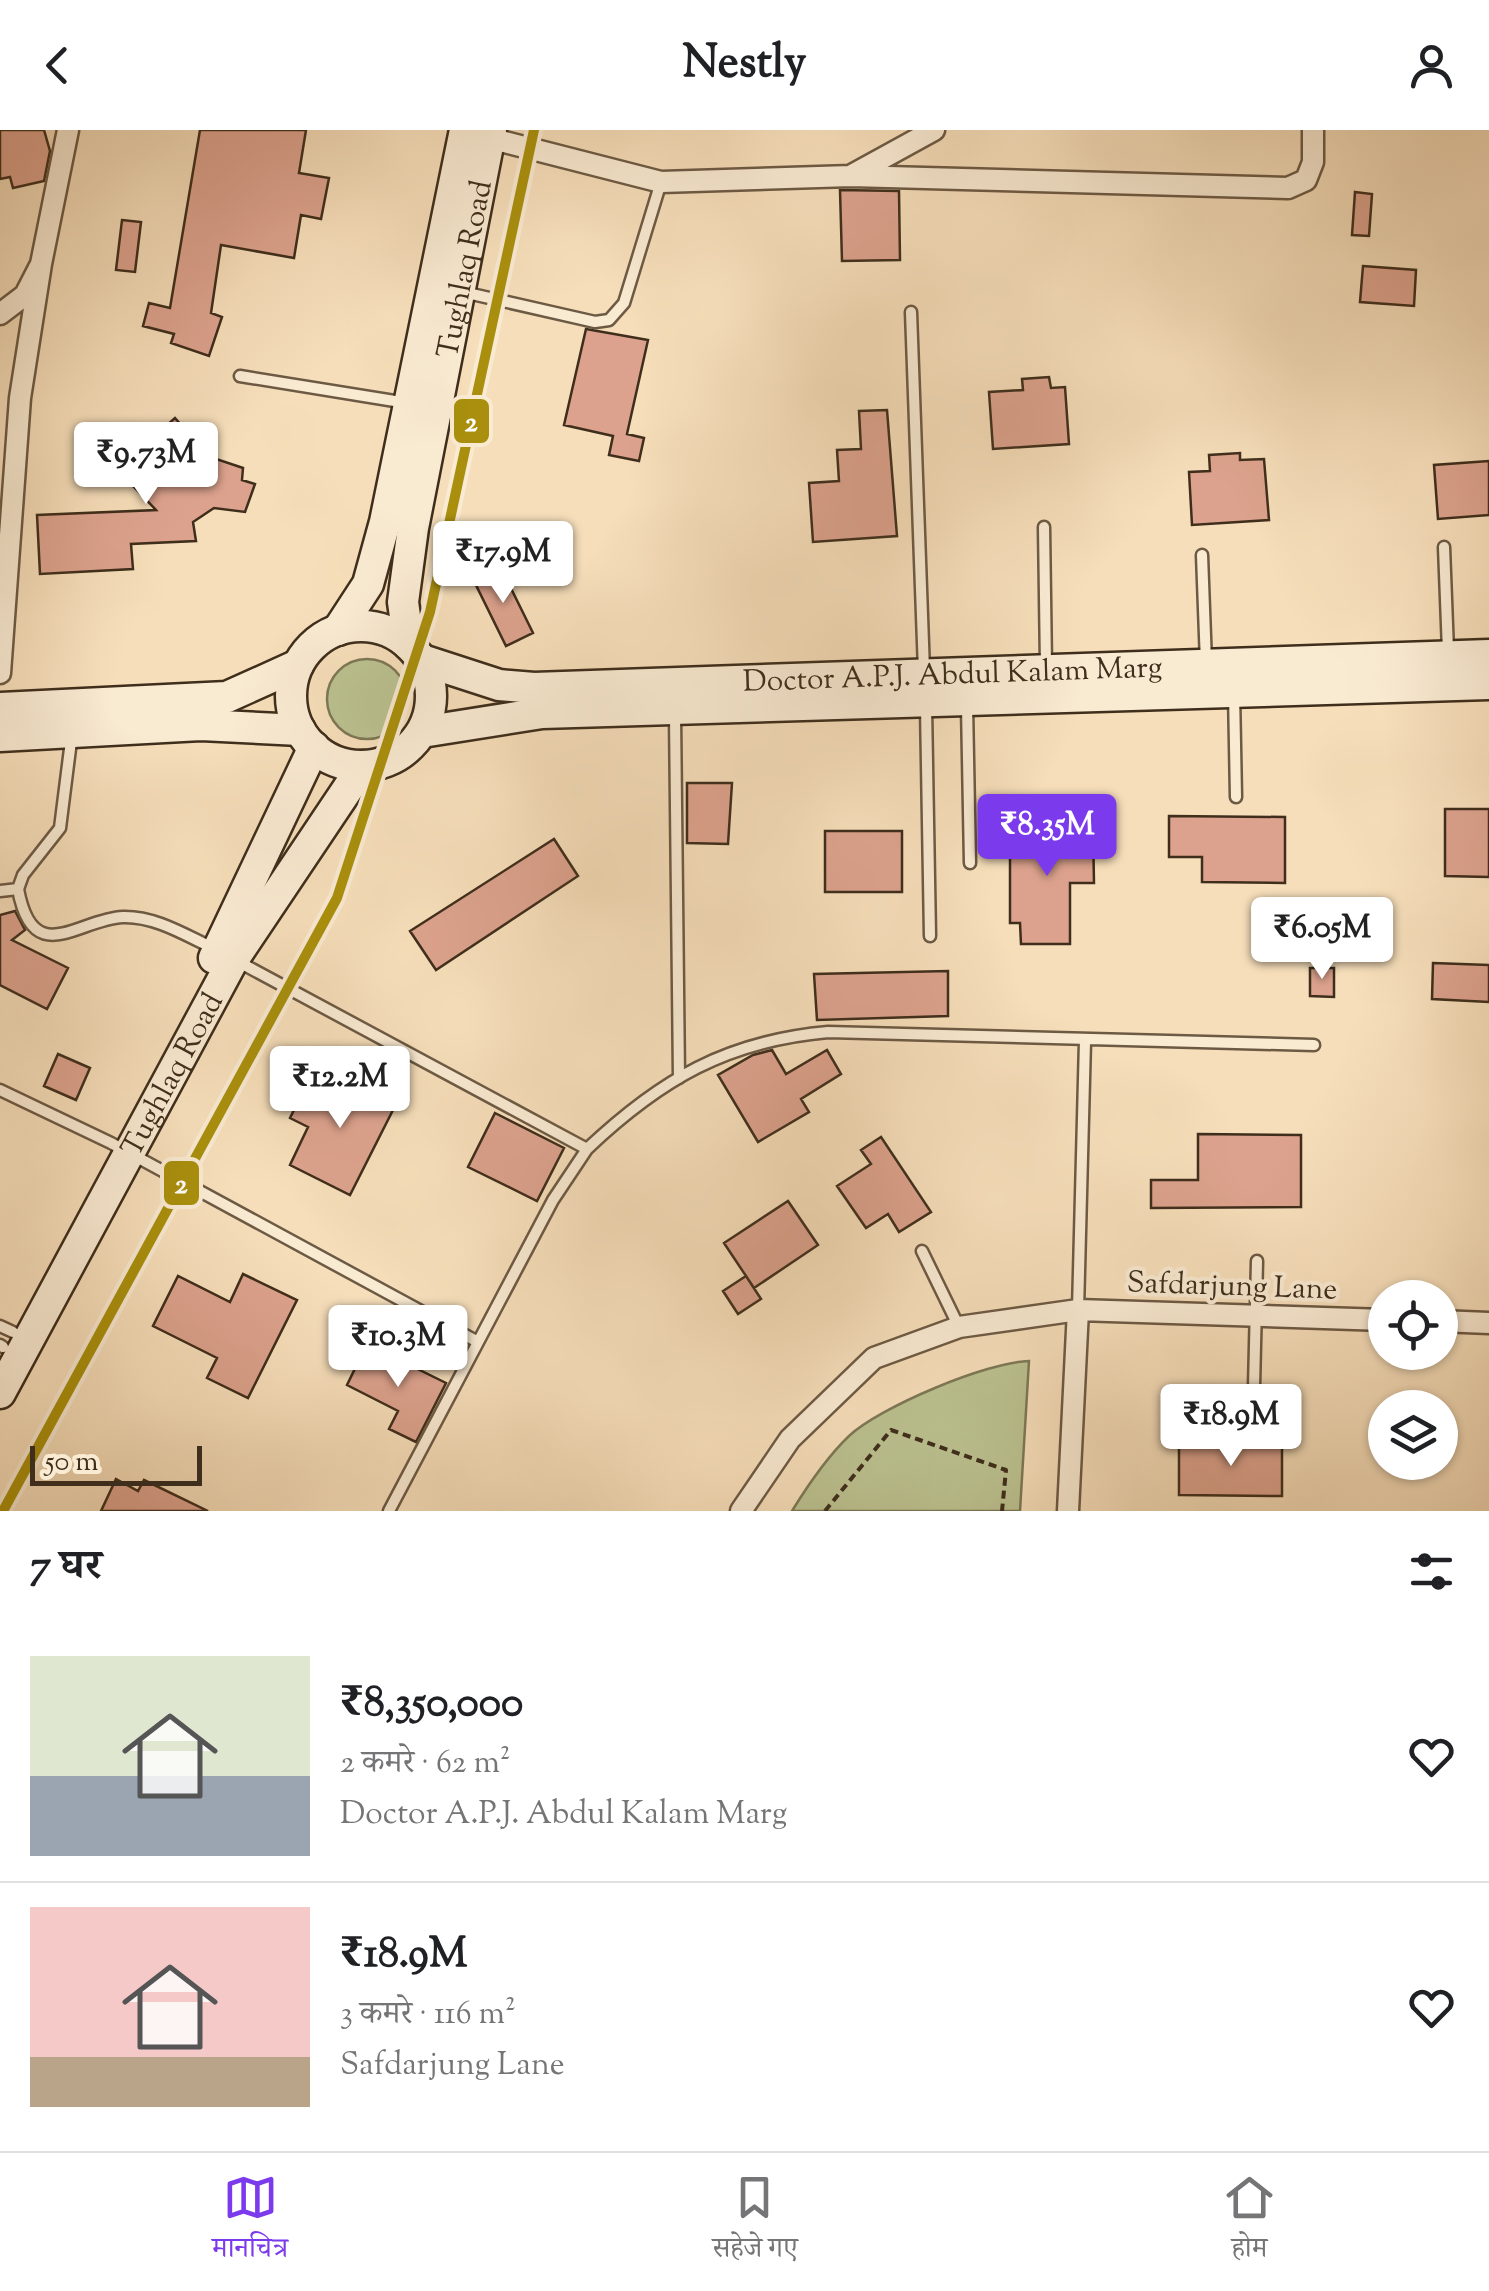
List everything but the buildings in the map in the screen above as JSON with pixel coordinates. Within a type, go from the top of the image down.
[{"type":"main road","name":"Tughlaq Road","points":[[415,652],[403,602],[405,583],[448,287],[478,133]]},
{"type":"main road","name":"Tughlaq Road","points":[[338,630],[368,584],[409,403],[448,287]]},
{"type":"main road","points":[[0,708],[201,712],[307,739],[336,762],[363,766],[391,760],[422,732],[432,690],[415,652],[381,628],[338,630],[308,650],[298,664],[291,699],[307,739]]},
{"type":"main road","name":"Doctor A.P.J. Abdul Kalam Marg","points":[[415,652],[499,685],[534,688],[925,688],[967,700],[1489,684]]},
{"type":"main road","name":"Doctor A.P.J. Abdul Kalam Marg","points":[[422,732],[542,713],[674,709],[925,688],[1046,670],[1489,655]]},
{"type":"main road","points":[[0,736],[72,732],[201,712],[298,664]]},
{"type":"main road","name":"Tughlaq Road","points":[[226,955],[307,739]]},
{"type":"main road","name":"Tughlaq Road","points":[[3,1340],[120,1148],[226,955],[363,766]]},
{"type":"main road","name":"Tughlaq Road","points":[[0,1393],[120,1148]]},
{"type":"street","points":[[0,673],[20,398],[68,130]]},
{"type":"street","points":[[852,176],[934,130]]},
{"type":"street","points":[[478,133],[661,182],[852,176],[1288,188],[1306,180],[1313,162],[1313,130]]},
{"type":"street","points":[[0,314],[24,294],[41,264]]},
{"type":"street","points":[[1068,1511],[1078,1310]]},
{"type":"street","name":"Safdarjung Lane","points":[[741,1511],[790,1439],[874,1358],[959,1327],[1078,1310],[1368,1319]]},
{"type":"street","points":[[1458,1322],[1489,1323]]},
{"type":"lane","points":[[448,287],[595,322],[609,320],[624,303],[661,182]]},
{"type":"lane","points":[[910,312],[930,936]]},
{"type":"lane","points":[[240,376],[409,403]]},
{"type":"lane","points":[[1044,527],[1046,670]]},
{"type":"lane","points":[[1444,547],[1449,657]]},
{"type":"lane","points":[[1202,554],[1206,665]]},
{"type":"lane","points":[[1234,692],[1236,797]]},
{"type":"lane","points":[[967,700],[970,863]]},
{"type":"lane","points":[[674,709],[679,1078]]},
{"type":"lane","points":[[72,732],[60,828],[23,875],[18,889],[31,921],[53,936],[126,917],[171,928],[587,1149]]},
{"type":"lane","points":[[0,890],[18,889]]},
{"type":"lane","points":[[388,1511],[553,1200],[587,1149],[624,1114],[679,1078],[756,1043],[810,1034],[1314,1045]]},
{"type":"lane","points":[[1078,1310],[1085,1041]]},
{"type":"lane","points":[[0,1106],[4,1092],[120,1148],[478,1342]]},
{"type":"lane","points":[[922,1251],[959,1327]]},
{"type":"lane","points":[[1254,1387],[1256,1262]]},
{"type":"path","points":[[825,1511],[892,1430],[1006,1470],[1002,1511]]},
{"type":"green space","points":[[367,659],[382,662],[395,671],[404,684],[404,714],[395,727],[382,736],[367,739],[352,736],[339,727],[330,714],[327,699],[330,684],[339,671],[352,662]]},
{"type":"green space","points":[[1029,1361],[1020,1511],[792,1511],[833,1453],[864,1424],[962,1378]]},
{"type":"metro line","name":"2","points":[[3,1511],[337,898],[430,612],[534,130]]}]
